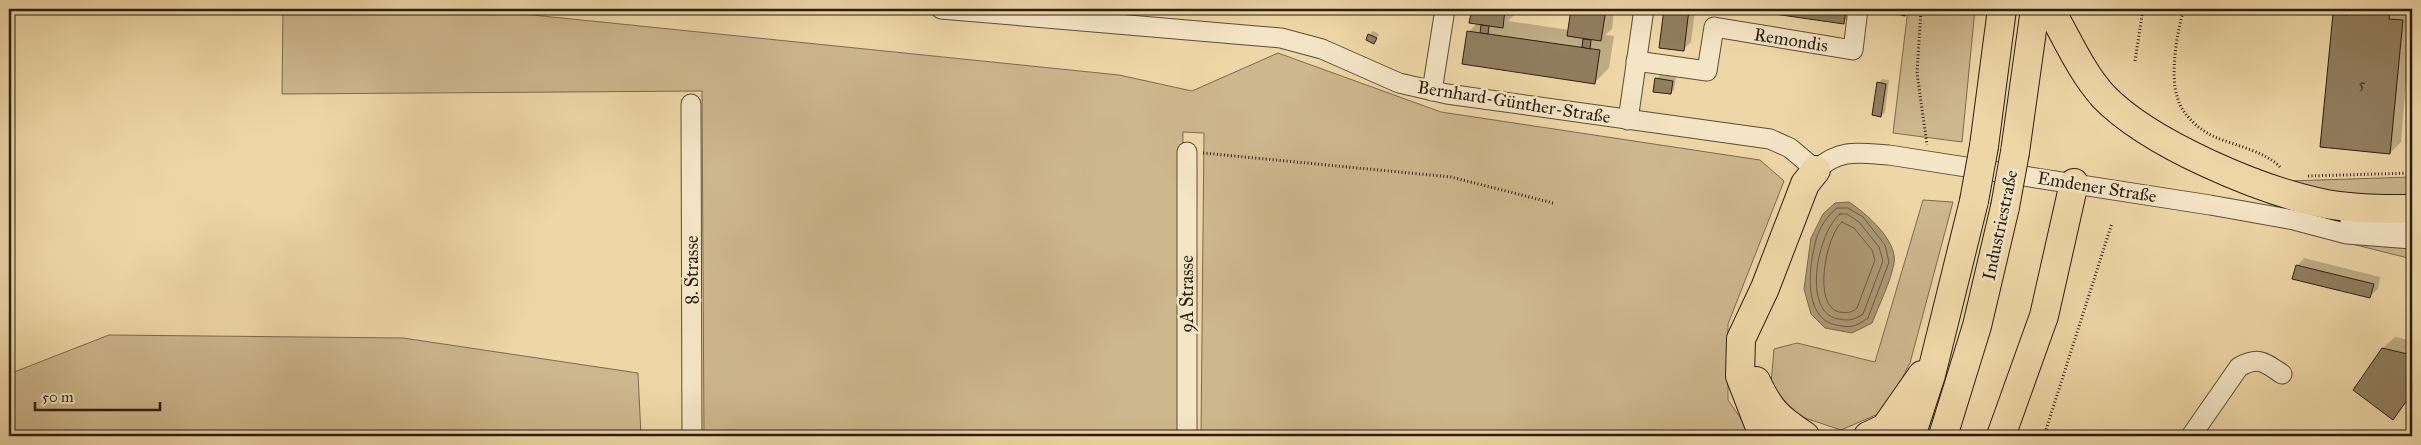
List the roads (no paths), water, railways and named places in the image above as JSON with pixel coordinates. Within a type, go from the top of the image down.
[{"type":"highway","name":"Industriestraße","points":[[1911,436],[1937,354],[1974,201],[1984,146],[2002,9]]},
{"type":"highway","name":"Industriestraße","points":[[1943,436],[1978,326],[2005,207],[2015,152],[2035,9]]},
{"type":"highway","points":[[2050,9],[2091,80],[2116,108],[2148,132],[2178,148],[2262,186],[2308,200],[2350,208],[2412,209]]},
{"type":"highway","points":[[1768,436],[1759,425],[1740,376],[1741,339],[1765,288],[1805,184],[1816,170]]},
{"type":"highway","points":[[2001,436],[2044,316],[2074,183]]},
{"type":"highway","points":[[1765,288],[1757,339],[1755,379],[1767,403],[1780,420],[1805,436]]},
{"type":"highway","points":[[1868,436],[1885,428],[1937,354]]},
{"type":"street","name":"Bernhard-Günther-Straße","points":[[941,9],[1027,12],[1281,38],[1322,49],[1399,83],[1432,91],[1770,139],[1790,148],[1816,170]]},
{"type":"street","points":[[1432,91],[1445,9]]},
{"type":"street","points":[[1628,120],[1644,9]]},
{"type":"street","name":"Remondis","points":[[1636,61],[1707,71],[1714,27],[1853,50],[1858,9]]},
{"type":"street","name":"8. Strasse","points":[[692,104],[692,436]]},
{"type":"street","name":"9A Strasse","points":[[1187,152],[1188,436]]},
{"type":"street","name":"Emdener Straße","points":[[1816,170],[1834,156],[1844,153],[1874,154],[2074,183],[2294,220],[2347,234],[2412,239]]},
{"type":"street","name":"Emdener Straße","points":[[2294,220],[2412,223]]},
{"type":"street","points":[[2191,436],[2239,367],[2251,360],[2262,361],[2282,374]]},
{"type":"water","points":[[1849,202],[1864,213],[1879,228],[1891,246],[1894,255],[1894,263],[1885,293],[1872,323],[1852,333],[1825,328],[1811,314],[1804,289],[1811,238],[1823,214],[1835,203]]}]
